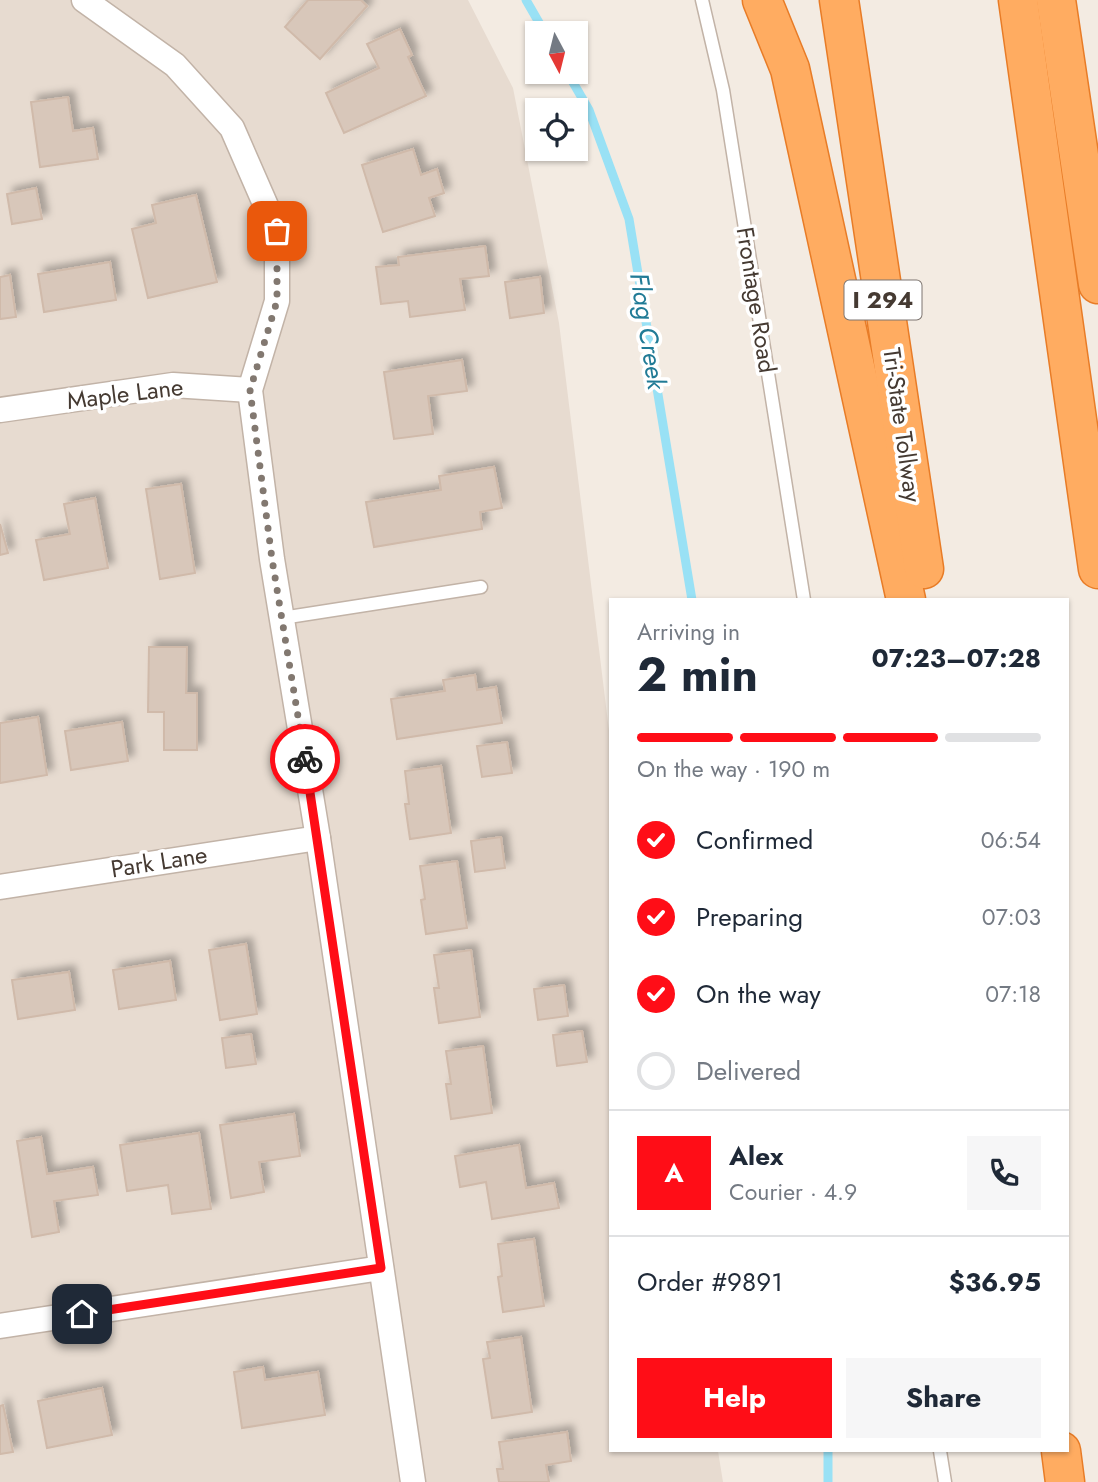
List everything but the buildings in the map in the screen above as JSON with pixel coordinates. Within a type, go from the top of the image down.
[{"type":"highway","points":[[762,0],[790,69],[906,598]]},
{"type":"highway","name":"Tri-State Tollway","points":[[839,0],[928,598]]},
{"type":"highway","points":[[1018,0],[1098,569]]},
{"type":"highway","points":[[1056,0],[1098,284]]},
{"type":"highway","points":[[1061,1452],[1066,1482]]},
{"type":"street","points":[[84,0],[175,65],[232,128],[277,231],[277,301],[250,390],[413,1482]]},
{"type":"street","name":"Maple Lane","points":[[0,410],[173,385],[250,390]]},
{"type":"street","name":"Park Lane","points":[[0,887],[318,838]]},
{"type":"street","points":[[0,1326],[381,1268]]},
{"type":"lane","name":"Frontage Road","points":[[702,0],[723,90],[804,598]]},
{"type":"lane","points":[[282,618],[481,587]]},
{"type":"lane","points":[[940,1452],[945,1482]]},
{"type":"shaded area","points":[[0,0],[468,0],[513,88],[525,161],[527,161],[559,323],[609,731],[609,1452],[718,1452],[723,1482],[0,1482]]},
{"type":"waterway","name":"Flag Creek","points":[[526,0],[538,21]]},
{"type":"waterway","name":"Flag Creek","points":[[574,84],[589,110],[629,219],[692,598]]},
{"type":"waterway","name":"Flag Creek","points":[[828,1452],[828,1482]]},
{"type":"way so far","points":[[277,231],[277,301],[250,390],[272,559],[305,759]]},
{"type":"route","points":[[82,1314],[381,1268],[305,759]]}]
